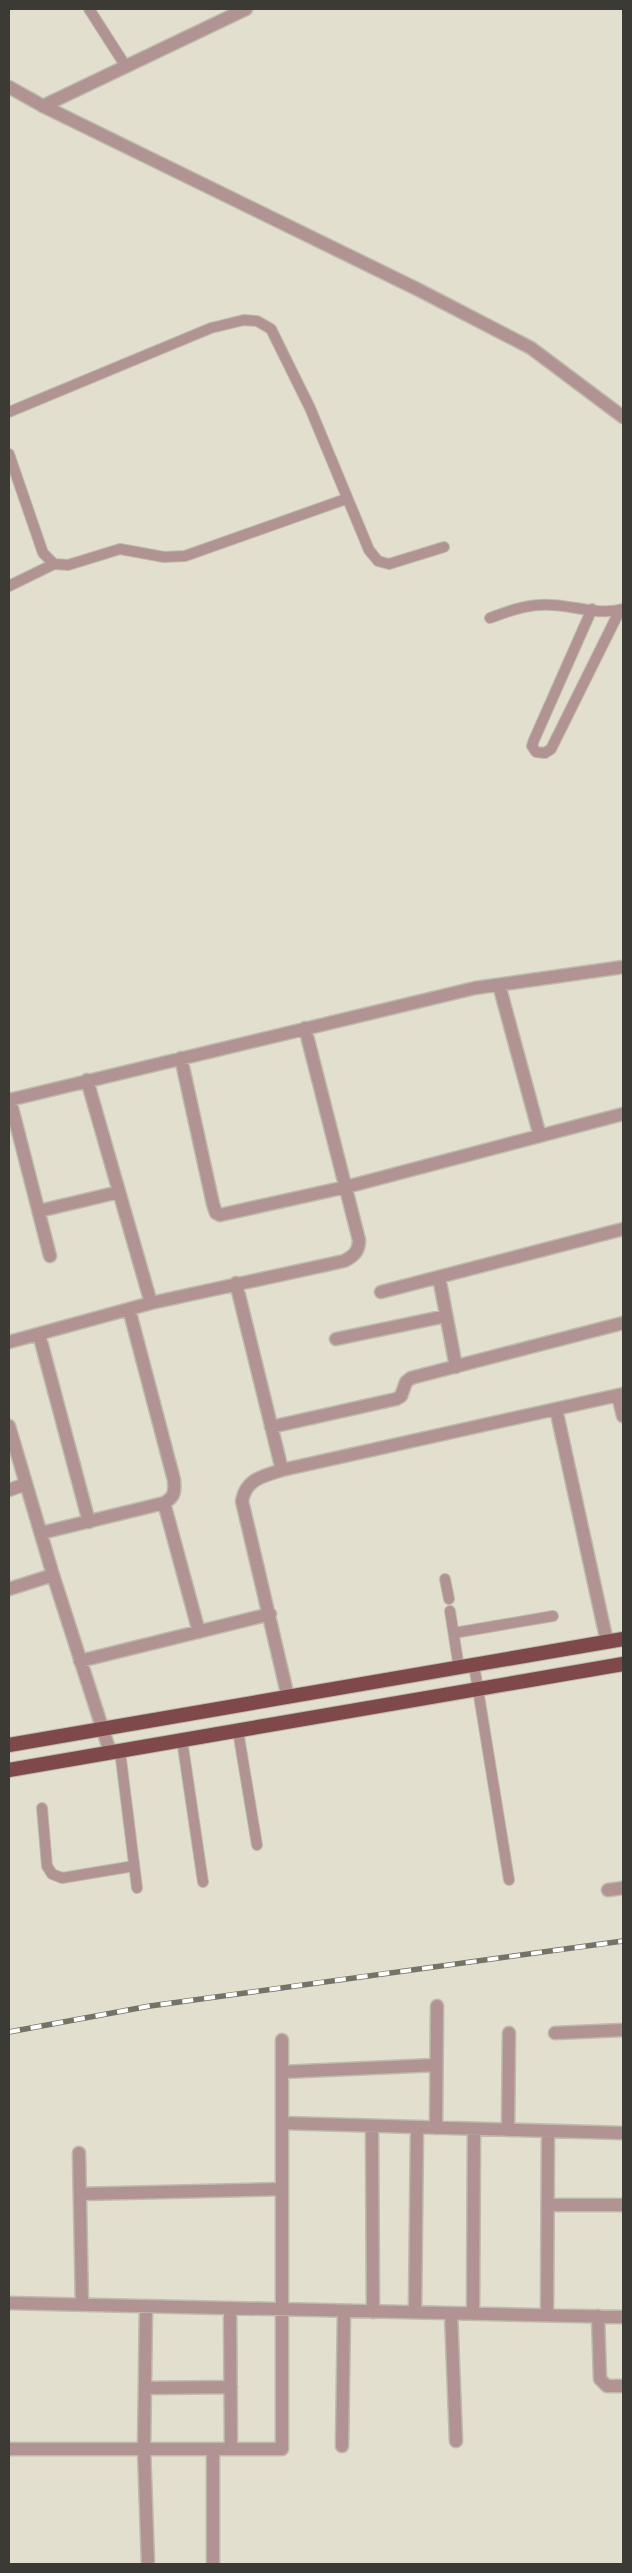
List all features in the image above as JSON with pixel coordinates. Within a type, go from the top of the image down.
[{"type":"highway","points":[[9,1745],[623,1639]]},
{"type":"highway","points":[[9,1770],[623,1664]]},
{"type":"street","points":[[43,106],[125,65],[246,9]]},
{"type":"street","points":[[9,87],[43,106],[419,290],[531,348],[623,417]]},
{"type":"street","points":[[50,1256],[10,1100],[475,988],[623,967]]},
{"type":"street","points":[[499,985],[540,1136]]},
{"type":"street","points":[[9,1342],[151,1303],[344,1261],[353,1257],[359,1248],[359,1240],[306,1028]]},
{"type":"street","points":[[181,1058],[216,1213],[225,1214],[346,1187],[623,1114]]},
{"type":"street","points":[[87,1080],[151,1303]]},
{"type":"street","points":[[39,1211],[119,1192]]},
{"type":"street","points":[[381,1292],[623,1228]]},
{"type":"street","points":[[439,1277],[456,1367]]},
{"type":"street","points":[[236,1283],[282,1470]]},
{"type":"street","points":[[41,1533],[164,1503],[171,1499],[175,1492],[174,1480],[129,1309]]},
{"type":"street","points":[[336,1340],[446,1316]]},
{"type":"street","points":[[271,1427],[396,1399],[401,1396],[406,1382],[411,1378],[623,1323]]},
{"type":"street","points":[[39,1334],[89,1522]]},
{"type":"street","points":[[288,1697],[270,1614],[242,1502],[244,1491],[250,1483],[259,1477],[282,1470],[621,1394],[623,1416]]},
{"type":"street","points":[[556,1409],[607,1642]]},
{"type":"street","points":[[9,1426],[53,1576],[102,1729],[115,1752]]},
{"type":"street","points":[[9,1490],[26,1484]]},
{"type":"street","points":[[164,1503],[199,1632]]},
{"type":"street","points":[[9,1589],[53,1576]]},
{"type":"street","points":[[80,1660],[270,1614]]},
{"type":"street","points":[[608,1890],[623,1888]]},
{"type":"street","points":[[436,2128],[437,2006]]},
{"type":"street","points":[[555,2033],[623,2030]]},
{"type":"street","points":[[508,2130],[509,2033]]},
{"type":"street","points":[[9,2449],[282,2448],[282,2040]]},
{"type":"street","points":[[282,2072],[436,2065]]},
{"type":"street","points":[[282,2123],[623,2133]]},
{"type":"street","points":[[372,2126],[373,2312]]},
{"type":"street","points":[[415,2312],[417,2127]]},
{"type":"street","points":[[473,2314],[474,2129]]},
{"type":"street","points":[[547,2315],[548,2131]]},
{"type":"street","points":[[79,2153],[82,2304]]},
{"type":"street","points":[[80,2194],[282,2189]]},
{"type":"street","points":[[548,2205],[623,2205]]},
{"type":"street","points":[[9,2303],[623,2317]]},
{"type":"street","points":[[146,2306],[144,2448],[148,2564]]},
{"type":"street","points":[[230,2308],[231,2448]]},
{"type":"street","points":[[342,2446],[344,2311]]},
{"type":"street","points":[[450,2313],[456,2441]]},
{"type":"street","points":[[598,2316],[600,2379],[607,2386],[623,2386]]},
{"type":"street","points":[[145,2388],[231,2387]]},
{"type":"street","points":[[213,2448],[213,2564]]},
{"type":"lane","points":[[89,9],[125,65]]},
{"type":"lane","points":[[9,412],[211,328],[244,320],[257,321],[271,329],[310,408],[346,499],[369,550],[378,562],[389,564],[444,547]]},
{"type":"lane","points":[[9,454],[12,472],[43,553],[54,564]]},
{"type":"lane","points":[[9,586],[54,564],[68,564],[120,549],[164,557],[185,556],[346,499]]},
{"type":"lane","points":[[490,618],[540,604],[592,609],[622,609],[551,749],[545,753],[536,752],[532,746],[592,609]]},
{"type":"lane","points":[[446,1579],[449,1599]]},
{"type":"lane","points":[[450,1611],[459,1668]]},
{"type":"lane","points":[[454,1633],[553,1616]]},
{"type":"lane","points":[[474,1665],[509,1880]]},
{"type":"lane","points":[[238,1730],[257,1845]]},
{"type":"lane","points":[[182,1740],[202,1882]]},
{"type":"lane","points":[[115,1752],[137,1888]]},
{"type":"lane","points":[[42,1808],[47,1866],[52,1874],[62,1878],[134,1866]]},
{"type":"railway","points":[[9,2032],[150,2006],[623,1941]]}]
